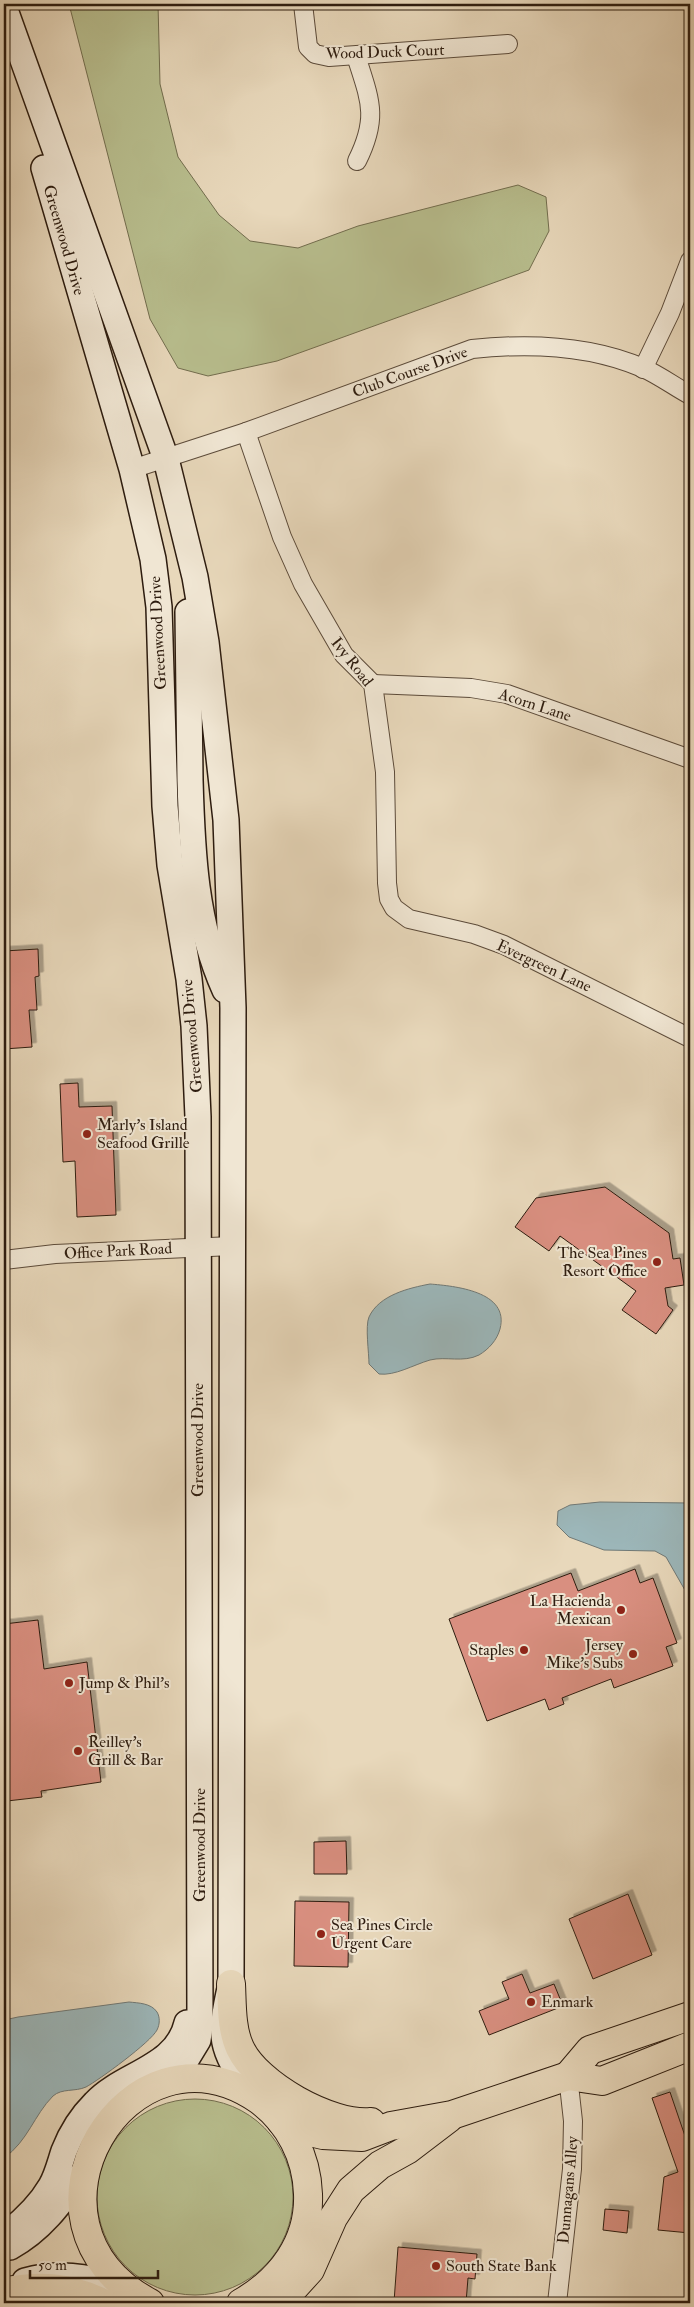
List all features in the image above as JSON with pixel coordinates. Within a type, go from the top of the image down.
[{"type":"highway","points":[[230,1984],[239,2047],[246,2058],[261,2074],[292,2097],[331,2116],[358,2122],[375,2121],[398,2116],[452,2115]]},
{"type":"highway","points":[[568,2076],[590,2050],[690,2016]]},
{"type":"highway","points":[[281,2121],[306,2132],[362,2137],[391,2126],[452,2115],[568,2076],[602,2081],[690,2046]]},
{"type":"highway","points":[[111,2294],[102,2270],[84,2238],[75,2199],[82,2161],[98,2130],[126,2101],[161,2084],[190,2079],[222,2083],[251,2095],[267,2106],[281,2121],[298,2146],[307,2176],[309,2207],[302,2238]]},
{"type":"highway","points":[[257,2301],[288,2264],[334,2186],[355,2166],[375,2153],[400,2145],[452,2115]]},
{"type":"highway","points":[[257,2301],[310,2270],[332,2218],[351,2190],[380,2165],[407,2150],[452,2115]]},
{"type":"highway","points":[[4,2291],[20,2288],[56,2288],[111,2294],[150,2303]]},
{"type":"street","name":"Wood Duck Court","points":[[303,4],[304,35],[310,51],[329,57],[508,44]]},
{"type":"street","name":"Greenwood Drive","points":[[4,7],[22,63],[166,459],[180,525],[195,577],[206,642],[226,820],[233,1008],[230,1984],[222,2022],[228,2058],[251,2095]]},
{"type":"street","points":[[356,56],[370,96],[371,116],[368,138],[357,161]]},
{"type":"street","name":"Greenwood Drive","points":[[22,63],[40,157],[146,520],[159,607],[165,806],[170,865],[189,980],[197,1086],[200,2026],[198,2040],[173,2081]]},
{"type":"street","points":[[643,368],[670,312],[690,261]]},
{"type":"street","name":"Club Course Drive","points":[[132,469],[246,432],[472,349],[512,345],[554,347],[600,354],[643,368],[690,395]]},
{"type":"street","name":"Ivy Road","points":[[246,432],[282,537],[303,584],[344,655],[373,684],[384,772],[387,883],[389,899],[394,908]]},
{"type":"street","name":"Greenwood Drive","points":[[180,525],[187,600],[190,793],[199,905],[219,976],[233,1008]]},
{"type":"street","name":"Acorn Lane","points":[[373,684],[471,688],[508,694],[690,759]]},
{"type":"street","name":"Evergreen Lane","points":[[394,908],[409,920],[474,934],[504,945],[690,1038]]},
{"type":"street","name":"Office Park Road","points":[[4,1260],[55,1254],[232,1246]]},
{"type":"street","points":[[4,2236],[46,2193],[74,2130],[95,2102],[125,2080],[156,2064],[175,2048],[185,2031],[201,1972]]},
{"type":"street","name":"Dunnagans Alley","points":[[557,2303],[572,2169],[573,2120],[568,2076]]},
{"type":"street","points":[[4,2251],[27,2238],[49,2218],[79,2177]]},
{"type":"green space","points":[[69,4],[158,4],[160,84],[178,157],[219,215],[250,241],[298,248],[358,226],[518,185],[546,197],[549,231],[529,270],[277,361],[208,376],[178,368],[150,319]]},
{"type":"green space","points":[[195,2099],[214,2101],[232,2107],[249,2116],[264,2128],[276,2143],[285,2160],[291,2178],[293,2197],[291,2216],[285,2234],[276,2251],[264,2266],[249,2278],[232,2287],[214,2293],[195,2295],[176,2293],[158,2287],[141,2278],[126,2266],[114,2251],[105,2234],[99,2216],[97,2197],[99,2178],[105,2160],[114,2143],[126,2128],[141,2116],[158,2107],[176,2101]]},
{"type":"water","points":[[430,1284],[465,1289],[489,1299],[497,1306],[501,1316],[497,1337],[486,1350],[479,1355],[467,1359],[430,1360],[398,1372],[379,1374],[369,1364],[367,1333],[369,1317],[374,1309],[387,1298],[404,1290]]},
{"type":"water","points":[[600,1502],[690,1503],[690,1599],[666,1557],[655,1551],[604,1550],[569,1537],[557,1525],[558,1511],[570,1505]]},
{"type":"water","points":[[129,2002],[148,2005],[157,2012],[159,2025],[153,2036],[102,2077],[86,2087],[60,2092],[53,2096],[46,2103],[19,2144],[4,2158],[4,2023],[9,2019],[18,2017]]},
{"type":"building","points":[[38,949],[39,976],[35,977],[37,1010],[29,1010],[32,1047],[4,1049],[4,951]]},
{"type":"building","name":"Marly's Island Seafood Grille","points":[[78,1083],[79,1107],[112,1106],[116,1215],[77,1217],[75,1161],[63,1162],[60,1084]]},
{"type":"building","name":"The Sea Pines Resort Office","points":[[605,1187],[669,1233],[673,1259],[680,1258],[684,1285],[665,1288],[668,1306],[673,1310],[656,1334],[622,1310],[636,1291],[560,1236],[549,1251],[515,1227],[536,1198]]},
{"type":"building","points":[[635,1569],[640,1583],[653,1578],[677,1643],[666,1647],[673,1666],[614,1688],[611,1679],[562,1698],[564,1704],[549,1710],[545,1699],[487,1721],[449,1619],[571,1573],[578,1591]]},
{"type":"building","points":[[38,1620],[44,1669],[87,1662],[101,1782],[41,1791],[42,1797],[7,1801],[4,1775],[4,1624]]},
{"type":"building","points":[[346,1841],[347,1874],[314,1874],[314,1842]]},
{"type":"building","points":[[628,1894],[652,1955],[593,1979],[569,1919]]},
{"type":"building","name":"Sea Pines Circle Urgent Care","points":[[295,1901],[349,1902],[348,1967],[294,1966]]},
{"type":"building","name":"Enmark","points":[[522,1974],[530,1993],[554,1984],[563,2006],[489,2035],[479,2011],[509,1999],[502,1982]]},
{"type":"building","points":[[670,2092],[685,2136],[690,2134],[690,2233],[658,2230],[664,2177],[678,2172],[652,2098]]},
{"type":"building","points":[[605,2209],[629,2211],[627,2233],[603,2230]]},
{"type":"building","name":"South State Bank","points":[[398,2247],[477,2254],[475,2279],[468,2278],[466,2303],[394,2302]]},
{"type":"place","name":"Marly's Island Seafood Grille","points":[[87,1134]]},
{"type":"place","name":"The Sea Pines Resort Office","points":[[657,1262]]},
{"type":"place","name":"La Hacienda Mexican","points":[[621,1610]]},
{"type":"place","name":"Staples","points":[[524,1650]]},
{"type":"place","name":"Jersey Mike's Subs","points":[[633,1654]]},
{"type":"place","name":"Jump & Phil's","points":[[69,1683]]},
{"type":"place","name":"Reilley's Grill & Bar","points":[[78,1751]]},
{"type":"place","name":"Sea Pines Circle Urgent Care","points":[[321,1934]]},
{"type":"place","name":"Enmark","points":[[531,2002]]},
{"type":"place","name":"South State Bank","points":[[436,2266]]}]
